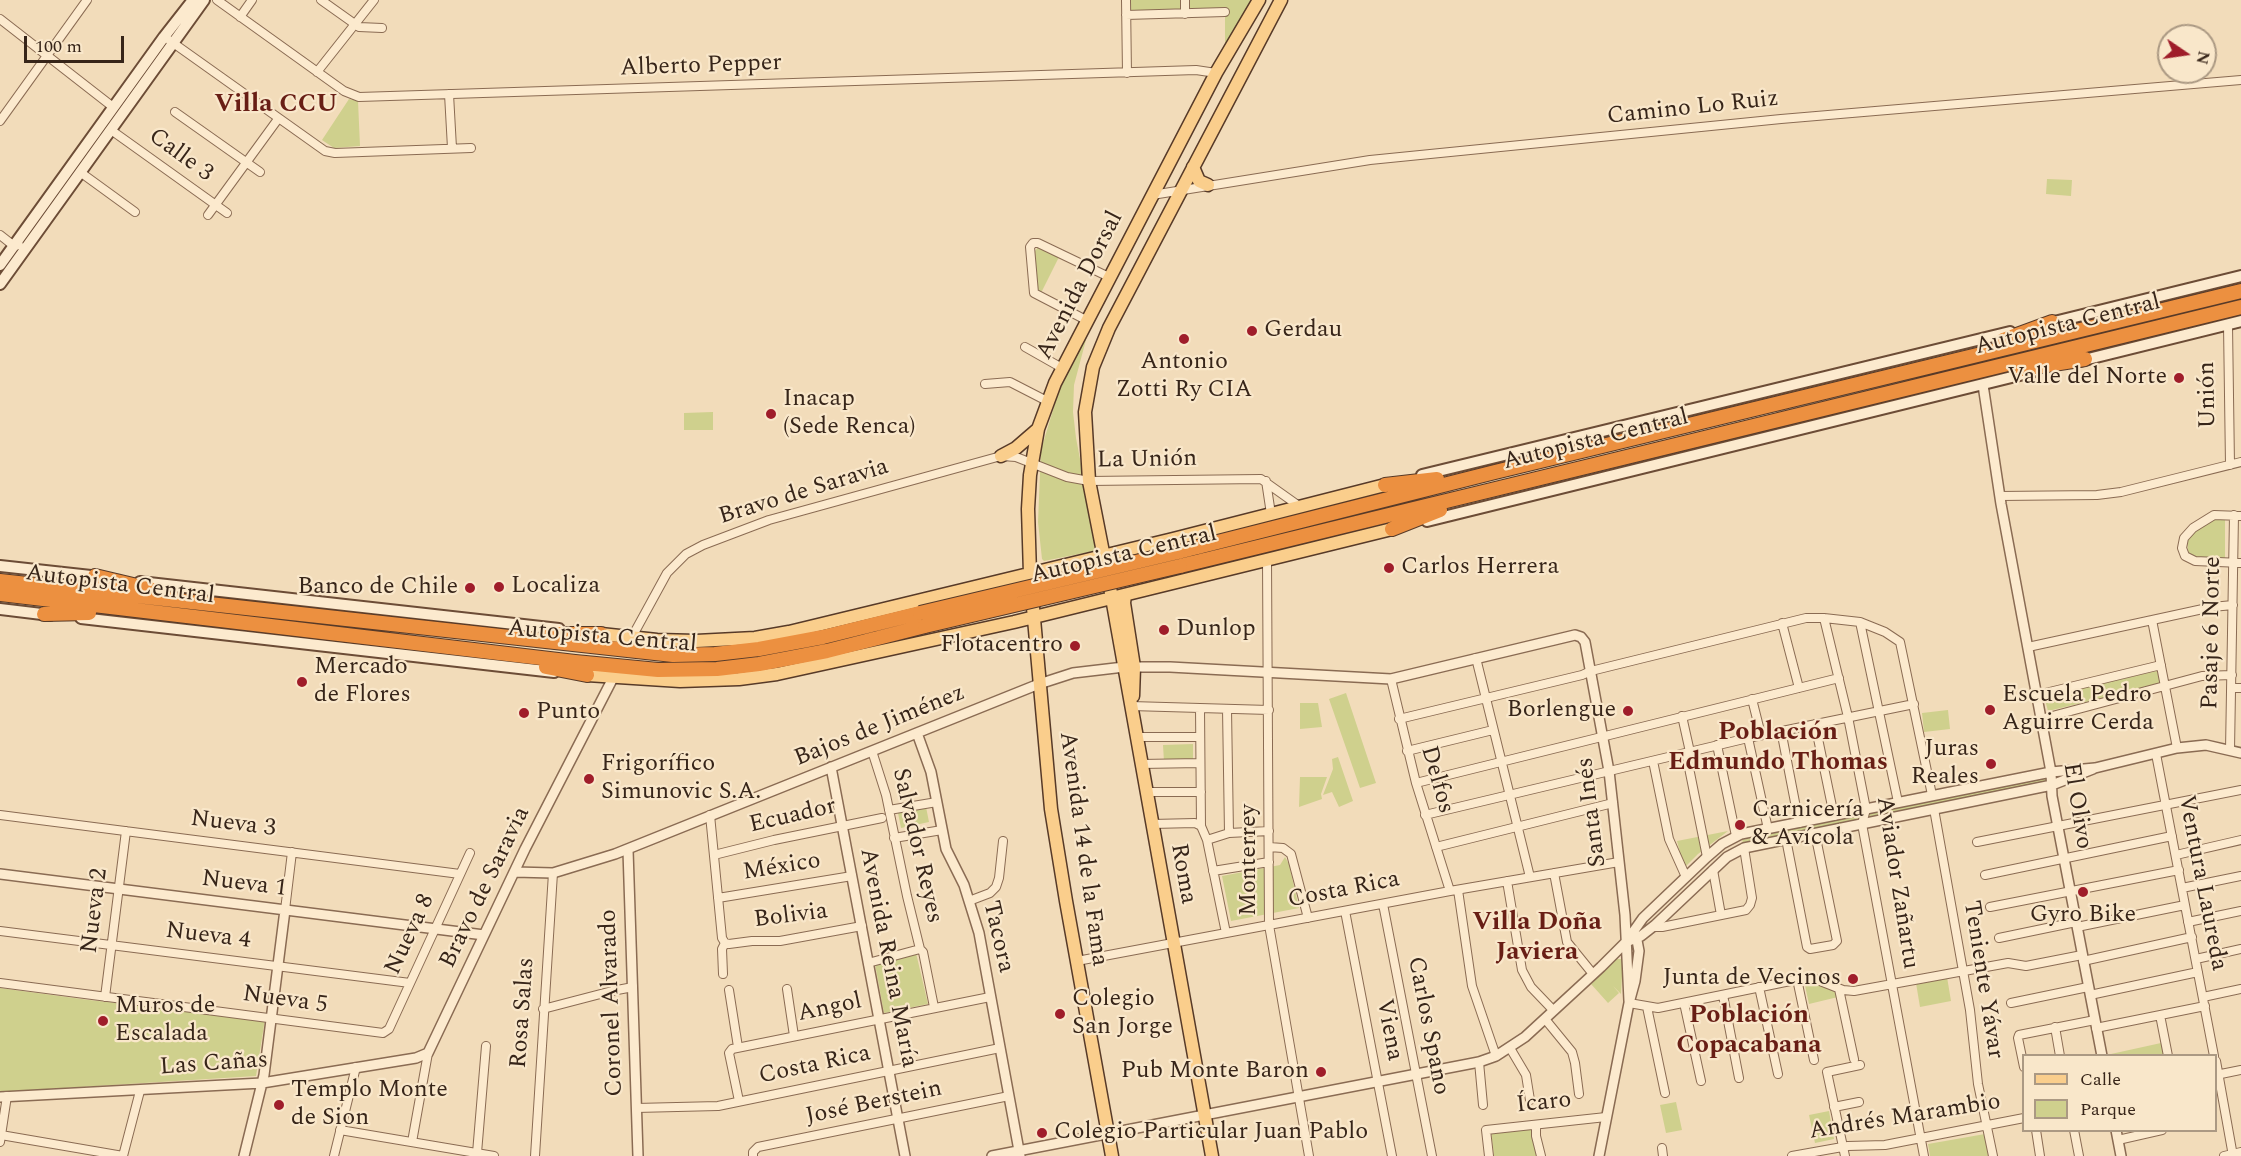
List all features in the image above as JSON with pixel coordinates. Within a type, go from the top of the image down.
[{"type":"highway","name":"Autopista Central","points":[[1179,559],[1495,472],[2241,291]]},
{"type":"highway","name":"Autopista Central","points":[[0,581],[651,654],[715,654],[759,649],[922,619],[1498,488],[2241,307]]},
{"type":"highway","points":[[1944,362],[2052,322]]},
{"type":"highway","points":[[1946,379],[2085,359]]},
{"type":"highway","points":[[1385,485],[1495,472]]},
{"type":"highway","points":[[1392,529],[1498,488]]},
{"type":"highway","points":[[94,576],[219,605]]},
{"type":"highway","name":"Autopista Central","points":[[0,594],[639,669],[717,669],[780,661],[922,619]]},
{"type":"highway","points":[[44,614],[142,612]]},
{"type":"highway","points":[[489,635],[602,634]]},
{"type":"highway","points":[[471,649],[587,675]]},
{"type":"main road","points":[[0,284],[111,130],[193,0]]},
{"type":"main road","points":[[0,266],[113,107],[204,0]]},
{"type":"main road","name":"Avenida Dorsal","points":[[1032,617],[1028,509],[1032,463],[1038,429],[1047,401],[1086,320],[1216,73],[1259,0]]},
{"type":"main road","name":"Avenida Dorsal","points":[[1112,598],[1089,482],[1084,424],[1093,367],[1109,328],[1193,166],[1283,1]]},
{"type":"main road","points":[[1193,166],[1199,180],[1208,185]]},
{"type":"main road","points":[[0,566],[632,637],[696,641],[755,638],[807,628],[1103,557],[1299,506],[2241,276]]},
{"type":"main road","points":[[0,609],[613,678],[689,681],[756,677],[795,671],[1125,595],[2241,321]]},
{"type":"main road","points":[[1001,456],[1022,443],[1038,429]]},
{"type":"main road","points":[[968,589],[962,598],[961,610],[967,623],[977,629]]},
{"type":"main road","points":[[1125,595],[1129,667]]},
{"type":"main road","name":"Roma","points":[[1112,598],[1129,667],[1131,706],[1136,736],[1212,1156]]},
{"type":"main road","name":"Avenida 14 de la Fama","points":[[1032,617],[1051,808],[1112,1156]]},
{"type":"street","points":[[0,121],[87,0]]},
{"type":"street","name":"Alberto Pepper","points":[[217,0],[347,93],[359,97],[1196,70],[1216,73]]},
{"type":"street","points":[[240,17],[252,0]]},
{"type":"street","points":[[321,0],[361,28],[382,28]]},
{"type":"street","points":[[317,72],[374,0]]},
{"type":"street","points":[[1126,0],[1127,73]]},
{"type":"street","points":[[1185,0],[1185,14]]},
{"type":"street","points":[[1126,15],[1225,12]]},
{"type":"street","points":[[0,19],[113,107]]},
{"type":"street","points":[[168,40],[320,149],[330,152],[471,148]]},
{"type":"street","name":"Camino Lo Ruiz","points":[[1152,195],[1370,160],[1781,119],[2241,80]]},
{"type":"street","points":[[449,94],[452,148]]},
{"type":"street","points":[[176,112],[260,172]]},
{"type":"street","points":[[208,215],[278,119]]},
{"type":"street","name":"Calle 3","points":[[111,130],[227,213]]},
{"type":"street","points":[[80,172],[135,212]]},
{"type":"street","points":[[0,235],[14,246],[29,244]]},
{"type":"street","points":[[1086,320],[1034,293],[1030,247],[1033,243],[1038,243],[1109,277]]},
{"type":"street","name":"Unión","points":[[2228,325],[2230,465]]},
{"type":"street","points":[[1025,347],[1062,368]]},
{"type":"street","points":[[985,384],[1010,382],[1047,401]]},
{"type":"street","name":"El Olivo","points":[[1983,385],[2000,496],[2051,772],[2058,826],[2102,1054]]},
{"type":"street","name":"Bravo de Saravia","points":[[632,637],[667,573],[686,554],[703,545],[769,520],[1001,456],[1016,457],[1032,463]]},
{"type":"street","points":[[2000,496],[2097,495],[2121,492],[2241,462]]},
{"type":"street","name":"La Unión","points":[[1032,463],[1067,477],[1089,482],[1258,479],[1266,481]]},
{"type":"street","points":[[1266,481],[1299,506]]},
{"type":"street","points":[[1266,481],[1271,514]]},
{"type":"street","points":[[2237,563],[2194,561],[2185,556],[2182,548],[2184,538],[2193,528],[2207,519],[2214,515],[2238,515]]},
{"type":"street","name":"Pasaje 6 Norte","points":[[2230,750],[2232,675],[2237,638],[2233,605],[2238,515]]},
{"type":"street","name":"Monterrey","points":[[1267,560],[1269,925],[1310,1156]]},
{"type":"street","points":[[2028,647],[2212,607],[2233,605]]},
{"type":"street","points":[[1399,718],[1582,675],[1806,618],[1860,622],[1885,632],[1900,642],[1932,795]]},
{"type":"street","name":"Aviador Zañartu","points":[[1824,618],[1848,717],[1866,809],[1862,824],[1924,1156]]},
{"type":"street","points":[[2152,620],[2176,748]]},
{"type":"street","points":[[1860,622],[1898,802]]},
{"type":"street","points":[[1782,623],[1799,688]]},
{"type":"street","name":"Bajos de Jiménez","points":[[515,872],[553,873],[628,850],[1039,684],[1073,673],[1129,667],[1218,669],[1390,679],[1573,635],[1581,637]]},
{"type":"street","name":"Santa Inés","points":[[1581,637],[1585,642],[1610,771],[1625,915],[1629,1002]]},
{"type":"street","points":[[1476,658],[1530,877]]},
{"type":"street","points":[[2037,695],[2161,665]]},
{"type":"street","points":[[2041,719],[2208,675],[2232,675]]},
{"type":"street","name":"Bravo de Saravia","points":[[428,1053],[515,872],[613,678]]},
{"type":"street","points":[[1416,783],[1839,678]]},
{"type":"street","name":"Delfos","points":[[1390,679],[1425,815],[1454,890],[1474,998],[1496,1056]]},
{"type":"street","points":[[2232,688],[2241,688]]},
{"type":"street","points":[[1752,699],[1761,735]]},
{"type":"street","points":[[1425,815],[1781,730],[1914,704]]},
{"type":"street","points":[[1131,706],[1269,710]]},
{"type":"street","points":[[1200,708],[1201,826],[1207,840],[1226,933]]},
{"type":"street","points":[[1227,709],[1229,833]]},
{"type":"street","points":[[1682,716],[1707,857]]},
{"type":"street","points":[[1815,724],[1834,816]]},
{"type":"street","points":[[1407,751],[1493,730]]},
{"type":"street","points":[[1781,730],[1799,823]]},
{"type":"street","name":"Tacora","points":[[917,733],[931,772],[948,856],[964,885],[979,933],[1020,1153]]},
{"type":"street","points":[[1136,736],[1200,737]]},
{"type":"street","points":[[1748,738],[1768,829]]},
{"type":"street","points":[[1635,934],[1653,927],[1746,910],[1750,906],[1752,898],[1744,848],[1736,836],[1717,745]]},
{"type":"street","points":[[992,1156],[1020,1153],[1108,1133],[1479,1062],[1496,1056],[1510,1048],[1553,1011],[1635,934],[1686,877],[1722,843],[1736,836],[2051,772],[2095,768],[2176,748],[2206,745],[2241,753]]},
{"type":"street","name":"Salvador Reyes","points":[[872,751],[883,783],[934,1007]]},
{"type":"street","name":"Ventura Laureda","points":[[2156,754],[2214,1054]]},
{"type":"street","points":[[1653,761],[1669,839],[1686,877]]},
{"type":"street","points":[[1141,764],[1200,763]]},
{"type":"street","name":"Avenida Reina María","points":[[831,767],[905,1156]]},
{"type":"street","points":[[1653,927],[1713,870],[1732,854],[1744,848],[2052,785],[2095,768]]},
{"type":"street","points":[[1977,842],[2241,790]]},
{"type":"street","points":[[1146,792],[1201,792]]},
{"type":"street","points":[[889,810],[937,802]]},
{"type":"street","points":[[1436,847],[1613,803]]},
{"type":"street","name":"Teniente Yávar","points":[[1934,809],[1971,1016],[1978,1084],[1993,1156]]},
{"type":"street","name":"Nueva 3","points":[[0,815],[460,874]]},
{"type":"street","points":[[710,816],[722,938],[725,943],[722,949],[723,974]]},
{"type":"street","name":"Ecuador","points":[[714,855],[882,818]]},
{"type":"street","points":[[1152,824],[1195,823],[1201,826]]},
{"type":"street","points":[[894,838],[942,830]]},
{"type":"street","name":"Nueva 2","points":[[105,997],[126,831]]},
{"type":"street","points":[[1207,840],[1229,833],[1269,831]]},
{"type":"street","points":[[1786,839],[1809,949],[1836,944],[1815,833]]},
{"type":"street","points":[[1985,875],[2172,836]]},
{"type":"street","points":[[2175,855],[2241,840]]},
{"type":"street","points":[[969,901],[990,892],[996,886],[1003,841]]},
{"type":"street","points":[[1269,847],[1283,848],[1291,854],[1308,918]]},
{"type":"street","name":"Coronel Alvarado","points":[[628,850],[638,1156]]},
{"type":"street","points":[[244,1156],[262,1083],[292,852]]},
{"type":"street","name":"Nueva 8","points":[[386,1033],[470,853]]},
{"type":"street","points":[[1213,871],[1269,862]]},
{"type":"street","name":"Costa Rica","points":[[1077,961],[1454,890],[1619,862]]},
{"type":"street","points":[[1713,870],[1721,915]]},
{"type":"street","points":[[1990,907],[2179,870]]},
{"type":"street","name":"Rosa Salas","points":[[535,1156],[553,873]]},
{"type":"street","points":[[1554,873],[1567,942],[1593,974]]},
{"type":"street","name":"Nueva 1","points":[[0,874],[484,936]]},
{"type":"street","name":"México","points":[[718,898],[852,876]]},
{"type":"street","points":[[2182,888],[2241,876]]},
{"type":"street","points":[[1507,881],[1522,970],[1531,987],[1553,1011]]},
{"type":"street","name":"Carlos Spano","points":[[1383,904],[1432,1156]]},
{"type":"street","points":[[1999,938],[2185,904]]},
{"type":"street","name":"Viena","points":[[1345,911],[1392,1156]]},
{"type":"street","points":[[2188,922],[2241,911]]},
{"type":"street","name":"Santa Inés","points":[[1599,1156],[1639,958],[1635,934],[1625,915]]},
{"type":"street","name":"Bolivia","points":[[725,943],[780,941],[861,926]]},
{"type":"street","name":"Nueva 4","points":[[0,931],[410,983]]},
{"type":"street","points":[[1629,1002],[1658,1008],[1797,979],[1815,979],[1839,989],[1854,991],[2008,963],[2026,966],[2192,938]]},
{"type":"street","points":[[868,963],[920,949]]},
{"type":"street","points":[[2196,959],[2241,950]]},
{"type":"street","points":[[2011,1003],[2198,972]]},
{"type":"street","points":[[1797,979],[1814,1060]]},
{"type":"street","name":"Nueva 5","points":[[0,983],[386,1033]]},
{"type":"street","points":[[543,1009],[633,987]]},
{"type":"street","points":[[1759,987],[1778,1074]]},
{"type":"street","points":[[787,989],[794,1036]]},
{"type":"street","points":[[1839,989],[1857,1062],[1827,1072],[1845,1156]]},
{"type":"street","points":[[2022,1057],[2019,1035],[2055,1027],[2160,1015],[2241,989]]},
{"type":"street","points":[[729,990],[738,1047],[729,1052],[739,1101]]},
{"type":"street","points":[[1723,995],[1739,1078]]},
{"type":"street","name":"Angol","points":[[738,1047],[990,997]]},
{"type":"street","points":[[1684,1003],[1701,1081]]},
{"type":"street","points":[[1647,1007],[1665,1093]]},
{"type":"street","points":[[2160,1015],[2168,1054]]},
{"type":"street","points":[[1545,1018],[1572,1052],[1579,1094]]},
{"type":"street","points":[[2055,1027],[2060,1054]]},
{"type":"street","points":[[477,1153],[486,1046]]},
{"type":"street","name":"Costa Rica","points":[[636,1108],[707,1107],[1000,1048]]},
{"type":"street","points":[[1510,1048],[1526,1075],[1530,1100]]},
{"type":"street","points":[[412,1142],[428,1053]]},
{"type":"street","name":"Las Cañas","points":[[3,1096],[262,1083],[416,1058],[428,1053]]},
{"type":"street","points":[[1479,1062],[1483,1105]]},
{"type":"street","points":[[333,1156],[356,1067]]},
{"type":"street","points":[[2224,1156],[2236,1154],[2217,1075],[2241,1070]]},
{"type":"street","points":[[3,1096],[1,1138],[123,1156],[140,1090]]},
{"type":"street","name":"José Berstein","points":[[753,1156],[758,1148],[1009,1096]]},
{"type":"street","points":[[1834,1107],[1859,1102]]},
{"type":"street","name":"Ícaro","points":[[1489,1156],[1486,1130],[1606,1117]]},
{"type":"street","points":[[2217,1119],[2226,1117]]},
{"type":"street","name":"Andrés Marambio","points":[[1792,1156],[1843,1146],[1880,1146],[2022,1119]]},
{"type":"street","points":[[1536,1125],[1537,1143],[1541,1156]]},
{"type":"street","points":[[340,1130],[494,1156]]},
{"type":"street","points":[[2036,1132],[2040,1156]]},
{"type":"street","points":[[2074,1132],[2079,1156]]},
{"type":"street","points":[[2121,1156],[2117,1135],[2151,1132]]},
{"type":"green space","points":[[1129,0],[1253,0],[1225,45],[1225,9],[1128,11]]},
{"type":"green space","points":[[349,99],[358,101],[360,146],[334,148],[322,140]]},
{"type":"green space","points":[[2047,179],[2072,180],[2071,196],[2046,194]]},
{"type":"green space","points":[[1038,247],[1059,257],[1041,293],[1037,289],[1035,251]]},
{"type":"green space","points":[[1087,336],[1074,385],[1073,412],[1097,548],[1094,551],[1044,561],[1038,522],[1041,450],[1060,387]]},
{"type":"green space","points":[[713,412],[713,430],[684,430],[684,413]]},
{"type":"green space","points":[[2213,517],[2225,518],[2225,560],[2192,558],[2188,552],[2187,539],[2194,529]]},
{"type":"green space","points":[[2157,671],[2161,684],[2048,711],[2044,696]]},
{"type":"green space","points":[[1346,693],[1376,783],[1360,788],[1329,699]]},
{"type":"green space","points":[[1300,703],[1318,703],[1322,727],[1300,729]]},
{"type":"green space","points":[[1948,710],[1950,729],[1924,732],[1922,713]]},
{"type":"green space","points":[[1193,744],[1193,761],[1164,762],[1163,745]]},
{"type":"green space","points":[[1338,757],[1353,801],[1339,807],[1332,792],[1323,795],[1333,769],[1332,759]]},
{"type":"green space","points":[[2047,776],[2047,782],[1744,845],[1742,840]]},
{"type":"green space","points":[[1300,777],[1327,777],[1321,794],[1322,799],[1299,807]]},
{"type":"green space","points":[[926,807],[929,822],[901,828],[898,813]]},
{"type":"green space","points":[[1728,831],[1698,854],[1684,868],[1677,841]]},
{"type":"green space","points":[[1285,857],[1289,864],[1299,908],[1231,921],[1222,876],[1280,865]]},
{"type":"green space","points":[[916,953],[928,1004],[884,1013],[875,964]]},
{"type":"green space","points":[[1617,959],[1623,959],[1621,994],[1613,986],[1619,993],[1608,1003],[1591,984]]},
{"type":"green space","points":[[1947,977],[1951,1001],[1920,1007],[1916,983]]},
{"type":"green space","points":[[1804,981],[1836,992],[1838,997],[1809,1004]]},
{"type":"green space","points":[[0,988],[265,1019],[256,1076],[0,1092]]},
{"type":"green space","points":[[2161,1043],[2164,1054],[2111,1054]]},
{"type":"green space","points":[[1676,1102],[1682,1130],[1666,1133],[1660,1105]]},
{"type":"green space","points":[[1829,1111],[1834,1139],[1815,1143],[1809,1115]]},
{"type":"green space","points":[[1533,1126],[1536,1156],[1494,1156],[1491,1132]]},
{"type":"green space","points":[[1985,1134],[1988,1156],[1930,1156],[1928,1144]]},
{"type":"place","name":"Gerdau","points":[[1252,331]]},
{"type":"place","name":"Antonio Zotti Ry CIA","points":[[1184,339]]},
{"type":"place","name":"Valle del Norte","points":[[2179,378]]},
{"type":"place","name":"Inacap (Sede Renca)","points":[[771,414]]},
{"type":"place","name":"Carlos Herrera","points":[[1389,568]]},
{"type":"place","name":"Localiza","points":[[499,587]]},
{"type":"place","name":"Banco de Chile","points":[[470,588]]},
{"type":"place","name":"Dunlop","points":[[1164,630]]},
{"type":"place","name":"Flotacentro","points":[[1075,646]]},
{"type":"place","name":"Mercado de Flores","points":[[302,682]]},
{"type":"place","name":"Escuela Pedro Aguirre Cerda","points":[[1990,710]]},
{"type":"place","name":"Borlengue","points":[[1628,711]]},
{"type":"place","name":"Punto","points":[[524,713]]},
{"type":"place","name":"Juras Reales","points":[[1991,764]]},
{"type":"place","name":"Frigorífico Simunovic S.A.","points":[[589,779]]},
{"type":"place","name":"Carnicería & Avícola","points":[[1740,825]]},
{"type":"place","name":"Gyro Bike","points":[[2083,892]]},
{"type":"place","name":"Junta de Vecinos","points":[[1853,979]]},
{"type":"place","name":"Colegio San Jorge","points":[[1060,1014]]},
{"type":"place","name":"Muros de Escalada","points":[[103,1021]]},
{"type":"place","name":"Pub Monte Baron","points":[[1321,1072]]},
{"type":"place","name":"Templo Monte de Sion","points":[[279,1105]]},
{"type":"place","name":"Colegio Particular Juan Pablo","points":[[1042,1133]]},
{"type":"district","name":"Villa CCU","points":[[276,106]]},
{"type":"district","name":"Población Edmundo Thomas","points":[[1778,749]]},
{"type":"district","name":"Villa Doña Javiera","points":[[1537,939]]},
{"type":"district","name":"Población Copacabana","points":[[1749,1032]]}]
